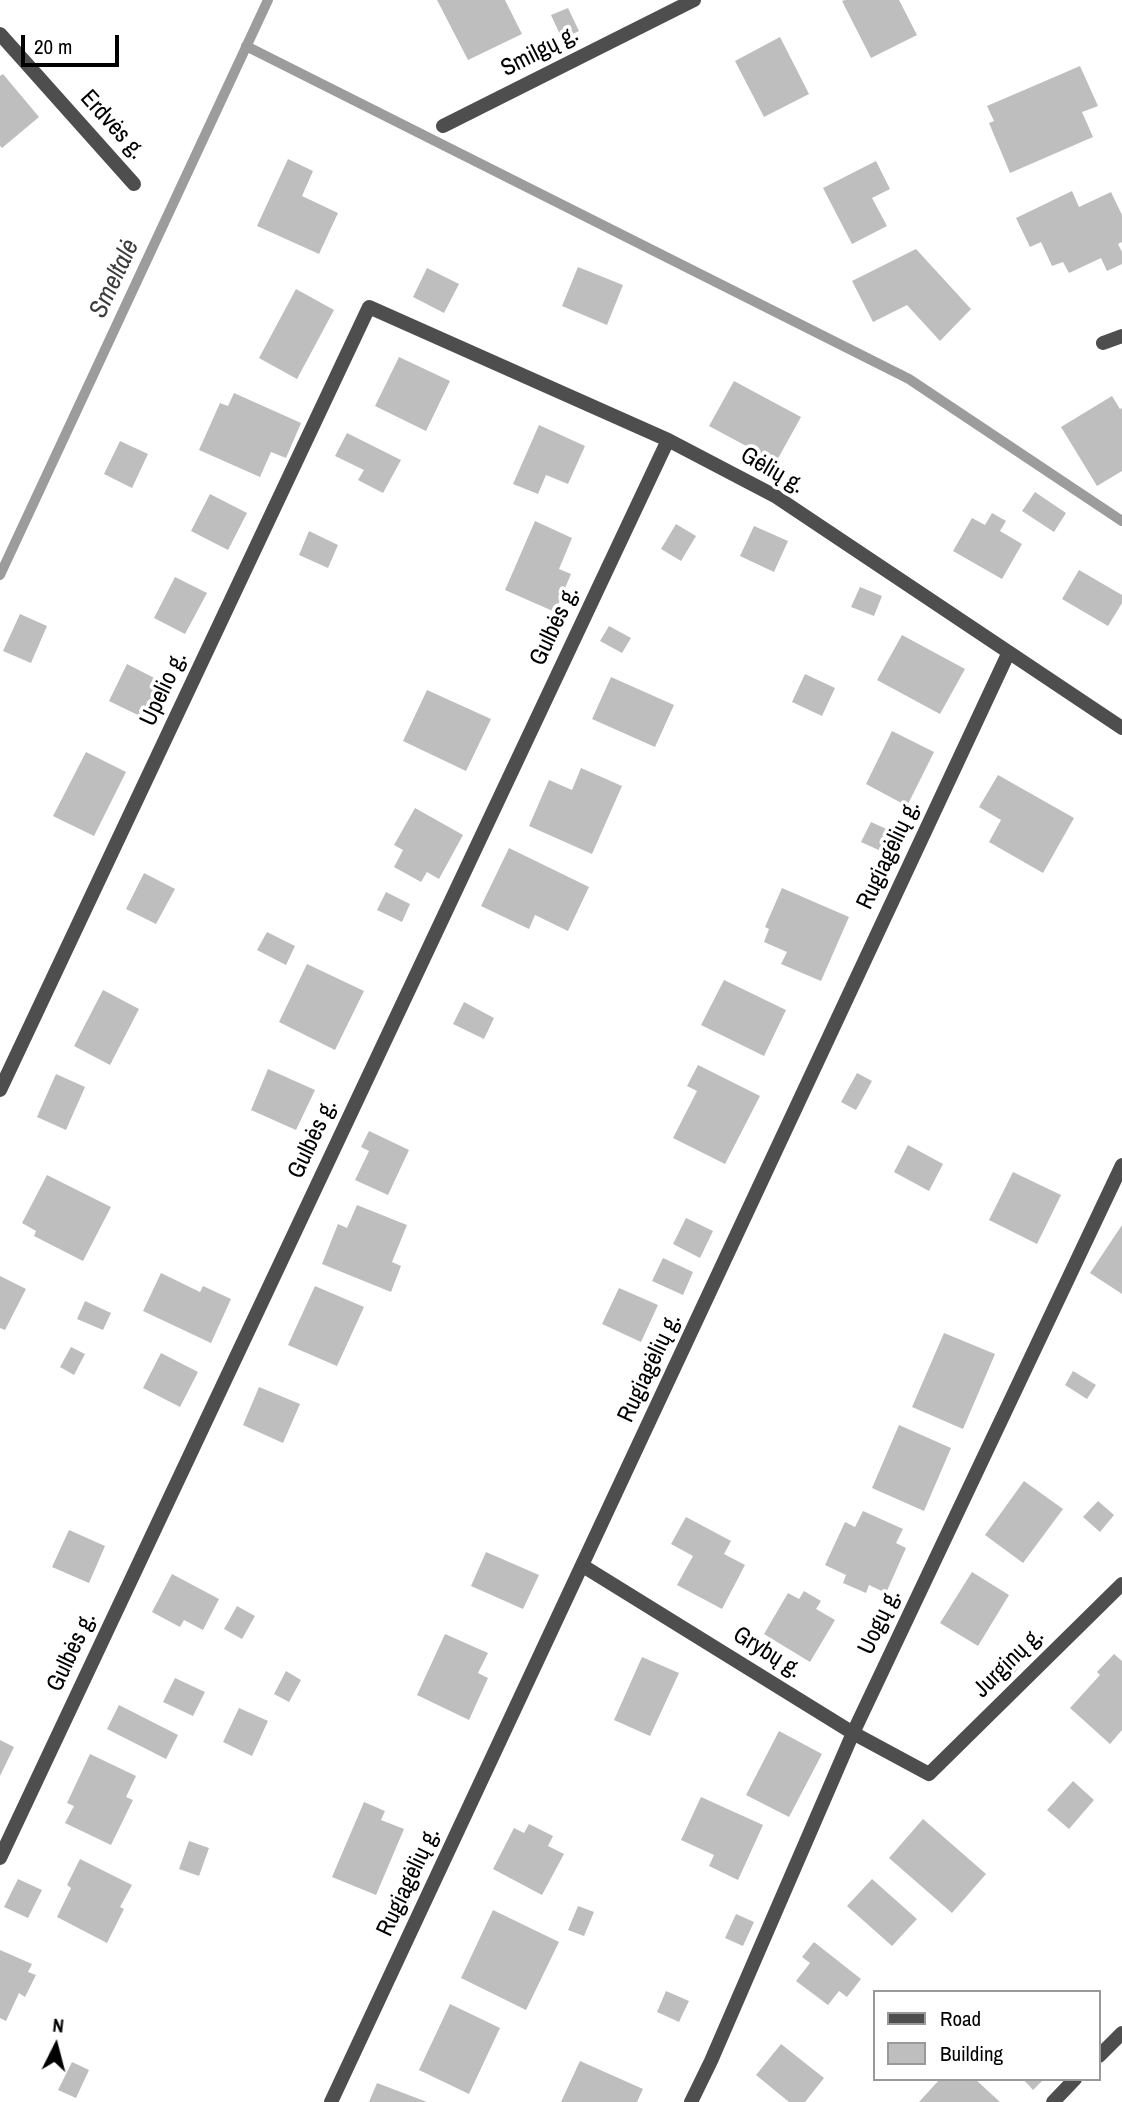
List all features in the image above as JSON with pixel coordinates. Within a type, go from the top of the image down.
[{"type":"street","name":"Smilgų g.","points":[[443,126],[694,0]]},
{"type":"street","name":"Erdvės g.","points":[[0,34],[134,184]]},
{"type":"street","name":"Gėlių g.","points":[[369,307],[668,440],[775,496],[1122,728]]},
{"type":"street","name":"Upelio g.","points":[[0,1090],[369,307]]},
{"type":"street","points":[[1102,344],[1122,336]]},
{"type":"street","name":"Gulbės g.","points":[[0,1858],[668,440]]},
{"type":"street","name":"Rugiagėlių g.","points":[[331,2102],[1008,654]]},
{"type":"street","name":"Uogų g.","points":[[691,2102],[853,1733],[1122,1165]]},
{"type":"street","name":"Grybų g.","points":[[583,1566],[853,1733],[929,1774]]},
{"type":"street","name":"Jurginų g.","points":[[929,1774],[1122,1584]]},
{"type":"street","points":[[1101,2054],[1122,2033]]},
{"type":"street","points":[[1053,2102],[1073,2081]]},
{"type":"building","points":[[437,0],[505,0],[522,34],[468,60]]},
{"type":"building","points":[[899,0],[917,35],[871,58],[842,1]]},
{"type":"building","points":[[568,8],[579,31],[562,39],[551,15]]},
{"type":"building","points":[[780,37],[809,94],[764,117],[735,61]]},
{"type":"building","points":[[1080,66],[1098,106],[1082,112],[1093,137],[1010,173],[989,123],[994,121],[987,106]]},
{"type":"building","points":[[3,74],[39,117],[2,148],[0,76]]},
{"type":"building","points":[[288,159],[313,171],[302,196],[338,213],[319,254],[257,226]]},
{"type":"building","points":[[876,161],[890,189],[872,198],[887,226],[852,244],[823,188]]},
{"type":"building","points":[[1072,191],[1079,207],[1111,192],[1122,215],[1122,242],[1118,244],[1122,252],[1122,264],[1107,271],[1101,258],[1069,273],[1063,262],[1052,266],[1041,242],[1030,247],[1016,218]]},
{"type":"building","points":[[916,249],[971,309],[940,341],[907,305],[873,322],[852,281]]},
{"type":"building","points":[[578,267],[623,285],[607,325],[562,306]]},
{"type":"building","points":[[427,268],[459,284],[444,313],[413,297]]},
{"type":"building","points":[[296,289],[334,310],[297,379],[259,358]]},
{"type":"building","points":[[399,357],[450,381],[426,431],[375,406]]},
{"type":"building","points":[[734,381],[801,417],[776,462],[709,426]]},
{"type":"building","points":[[234,393],[301,423],[286,458],[271,452],[260,477],[199,450],[220,403],[228,406]]},
{"type":"building","points":[[1112,396],[1120,409],[1122,408],[1122,471],[1097,486],[1061,427]]},
{"type":"building","points":[[539,425],[585,446],[568,484],[546,475],[538,494],[513,484]]},
{"type":"building","points":[[347,433],[401,460],[383,493],[358,480],[364,470],[335,456]]},
{"type":"building","points":[[120,441],[148,454],[132,488],[104,474]]},
{"type":"building","points":[[1035,492],[1066,513],[1054,532],[1022,511]]},
{"type":"building","points":[[210,494],[247,513],[228,550],[191,531]]},
{"type":"building","points":[[992,513],[1006,521],[1000,531],[1022,544],[1002,579],[953,551],[972,518],[985,525]]},
{"type":"building","points":[[535,521],[572,538],[559,569],[571,574],[555,612],[505,590]]},
{"type":"building","points":[[676,524],[696,536],[681,561],[661,549]]},
{"type":"building","points":[[754,526],[788,541],[774,572],[740,556]]},
{"type":"building","points":[[309,531],[338,545],[328,568],[299,555]]},
{"type":"building","points":[[1079,570],[1122,595],[1122,603],[1108,626],[1062,599]]},
{"type":"building","points":[[175,577],[207,593],[185,634],[154,618]]},
{"type":"building","points":[[860,587],[882,596],[874,616],[851,607]]},
{"type":"building","points":[[20,614],[47,626],[31,663],[3,651]]},
{"type":"building","points":[[609,626],[631,638],[622,653],[600,641]]},
{"type":"building","points":[[902,635],[965,669],[940,714],[877,680]]},
{"type":"building","points":[[127,664],[166,684],[148,720],[109,701]]},
{"type":"building","points":[[805,674],[835,688],[822,716],[792,702]]},
{"type":"building","points":[[611,677],[674,705],[655,747],[592,719]]},
{"type":"building","points":[[427,690],[491,719],[466,771],[403,741]]},
{"type":"building","points":[[892,731],[934,752],[907,806],[866,784]]},
{"type":"building","points":[[86,752],[126,772],[94,836],[53,816]]},
{"type":"building","points":[[581,768],[622,786],[592,854],[529,826],[549,780],[572,790]]},
{"type":"building","points":[[998,775],[1074,818],[1043,873],[989,842],[1001,820],[979,807]]},
{"type":"building","points":[[415,808],[463,835],[439,879],[427,872],[421,882],[394,867],[403,850],[394,845]]},
{"type":"building","points":[[871,822],[902,836],[892,856],[861,842]]},
{"type":"building","points":[[509,848],[589,887],[568,931],[535,915],[529,929],[481,906]]},
{"type":"building","points":[[144,873],[175,889],[156,924],[126,909]]},
{"type":"building","points":[[782,888],[849,917],[821,981],[781,964],[787,952],[764,942],[769,929],[765,927]]},
{"type":"building","points":[[386,892],[410,904],[402,922],[377,910]]},
{"type":"building","points":[[267,932],[295,946],[286,965],[257,950]]},
{"type":"building","points":[[307,964],[364,991],[335,1050],[279,1022]]},
{"type":"building","points":[[724,980],[786,1010],[764,1056],[701,1025]]},
{"type":"building","points":[[103,990],[139,1009],[110,1065],[74,1046]]},
{"type":"building","points":[[464,1002],[494,1018],[484,1039],[453,1024]]},
{"type":"building","points":[[698,1065],[760,1096],[725,1164],[673,1138],[697,1091],[687,1086]]},
{"type":"building","points":[[268,1069],[315,1090],[296,1130],[251,1110]]},
{"type":"building","points":[[857,1073],[872,1081],[856,1110],[841,1102]]},
{"type":"building","points":[[56,1074],[85,1087],[66,1130],[37,1117]]},
{"type":"building","points":[[369,1131],[409,1150],[388,1195],[355,1180],[369,1151],[361,1147]]},
{"type":"building","points":[[908,1145],[943,1164],[929,1191],[894,1172]]},
{"type":"building","points":[[1013,1172],[1061,1195],[1037,1244],[989,1220]]},
{"type":"building","points":[[47,1175],[111,1207],[83,1261],[34,1236],[36,1231],[22,1223]]},
{"type":"building","points":[[357,1205],[407,1225],[392,1262],[401,1266],[391,1292],[322,1264],[338,1224],[347,1228]]},
{"type":"building","points":[[686,1218],[713,1231],[700,1258],[673,1244]]},
{"type":"building","points":[[1122,1225],[1122,1294],[1090,1273]]},
{"type":"building","points":[[663,1258],[693,1272],[683,1295],[652,1281]]},
{"type":"building","points":[[161,1273],[200,1292],[203,1286],[231,1299],[211,1343],[143,1311]]},
{"type":"building","points":[[0,1276],[26,1289],[5,1330],[0,1328]]},
{"type":"building","points":[[315,1286],[364,1307],[337,1366],[288,1345]]},
{"type":"building","points":[[619,1288],[658,1305],[641,1342],[602,1324]]},
{"type":"building","points":[[85,1301],[111,1313],[103,1330],[77,1319]]},
{"type":"building","points":[[944,1333],[995,1354],[963,1429],[912,1407]]},
{"type":"building","points":[[71,1347],[85,1354],[74,1375],[60,1367]]},
{"type":"building","points":[[161,1353],[198,1372],[180,1407],[143,1388]]},
{"type":"building","points":[[1073,1371],[1096,1385],[1087,1399],[1065,1385]]},
{"type":"building","points":[[259,1387],[300,1404],[283,1443],[243,1425]]},
{"type":"building","points":[[899,1425],[951,1448],[924,1511],[872,1488]]},
{"type":"building","points":[[1024,1481],[1063,1509],[1023,1563],[985,1535]]},
{"type":"building","points":[[1098,1501],[1114,1515],[1100,1532],[1083,1517]]},
{"type":"building","points":[[863,1511],[903,1529],[896,1543],[906,1548],[886,1593],[869,1585],[866,1593],[843,1583],[846,1575],[825,1565],[845,1522],[855,1527]]},
{"type":"building","points":[[686,1517],[731,1541],[724,1554],[745,1565],[722,1609],[677,1585],[693,1556],[671,1544]]},
{"type":"building","points":[[69,1530],[105,1546],[89,1583],[52,1567]]},
{"type":"building","points":[[486,1552],[539,1575],[523,1609],[471,1586]]},
{"type":"building","points":[[972,1572],[1009,1595],[978,1646],[940,1623]]},
{"type":"building","points":[[172,1574],[219,1599],[203,1630],[184,1620],[180,1627],[152,1612]]},
{"type":"building","points":[[804,1591],[821,1601],[816,1609],[835,1620],[810,1662],[764,1634],[788,1593],[799,1599]]},
{"type":"building","points":[[237,1606],[255,1616],[242,1639],[224,1629]]},
{"type":"building","points":[[445,1634],[488,1653],[478,1673],[488,1678],[469,1720],[417,1695]]},
{"type":"building","points":[[1010,1652],[1023,1662],[1009,1680],[995,1670]]},
{"type":"building","points":[[1114,1654],[1122,1661],[1122,1730],[1110,1744],[1070,1708],[1100,1675],[1097,1672]]},
{"type":"building","points":[[642,1657],[679,1673],[650,1736],[614,1720]]},
{"type":"building","points":[[286,1671],[301,1680],[289,1702],[274,1694]]},
{"type":"building","points":[[175,1678],[205,1692],[193,1716],[163,1702]]},
{"type":"building","points":[[119,1705],[178,1735],[166,1759],[107,1729]]},
{"type":"building","points":[[239,1708],[268,1721],[252,1756],[223,1742]]},
{"type":"building","points":[[779,1731],[822,1754],[789,1817],[746,1795]]},
{"type":"building","points":[[0,1740],[14,1747],[0,1776]]},
{"type":"building","points":[[90,1754],[136,1776],[126,1797],[133,1800],[111,1845],[65,1823],[74,1806],[67,1803]]},
{"type":"building","points":[[1073,1781],[1094,1800],[1069,1829],[1047,1810]]},
{"type":"building","points":[[701,1797],[763,1825],[738,1880],[709,1866],[714,1855],[681,1840]]},
{"type":"building","points":[[364,1802],[385,1811],[381,1820],[404,1829],[376,1895],[332,1877]]},
{"type":"building","points":[[923,1819],[986,1874],[952,1913],[889,1858]]},
{"type":"building","points":[[529,1824],[553,1836],[548,1846],[564,1854],[542,1895],[493,1869],[514,1828],[524,1833]]},
{"type":"building","points":[[189,1841],[209,1848],[199,1876],[179,1869]]},
{"type":"building","points":[[80,1859],[132,1885],[120,1907],[124,1909],[107,1943],[57,1917],[71,1888],[67,1885]]},
{"type":"building","points":[[18,1879],[42,1890],[28,1918],[4,1907]]},
{"type":"building","points":[[872,1879],[917,1919],[892,1946],[847,1906]]},
{"type":"building","points":[[578,1906],[594,1912],[584,1936],[568,1930]]},
{"type":"building","points":[[493,1910],[559,1942],[526,2010],[461,1978]]},
{"type":"building","points":[[736,1914],[754,1922],[743,1946],[725,1938]]},
{"type":"building","points":[[814,1942],[861,1979],[847,1997],[839,1991],[828,2005],[796,1981],[810,1963],[802,1957]]},
{"type":"building","points":[[0,1950],[32,1964],[28,1972],[36,1975],[25,1997],[19,1993],[6,2021],[0,2018]]},
{"type":"building","points":[[666,1991],[689,2001],[679,2022],[657,2012]]},
{"type":"building","points":[[450,2004],[500,2028],[469,2094],[419,2070]]},
{"type":"building","points":[[781,2044],[824,2078],[805,2102],[789,2102],[756,2075]]},
{"type":"building","points":[[580,2061],[643,2089],[637,2102],[561,2102]]},
{"type":"building","points":[[72,2062],[89,2070],[76,2098],[58,2090]]},
{"type":"building","points":[[938,2081],[977,2081],[1000,2102],[919,2102]]},
{"type":"building","points":[[1025,2081],[1042,2081],[1033,2090]]},
{"type":"building","points":[[377,2083],[427,2102],[369,2102]]},
{"type":"waterway","name":"Smeltalė","points":[[0,575],[268,0]]},
{"type":"waterway","points":[[246,46],[909,379],[1122,521]]}]
